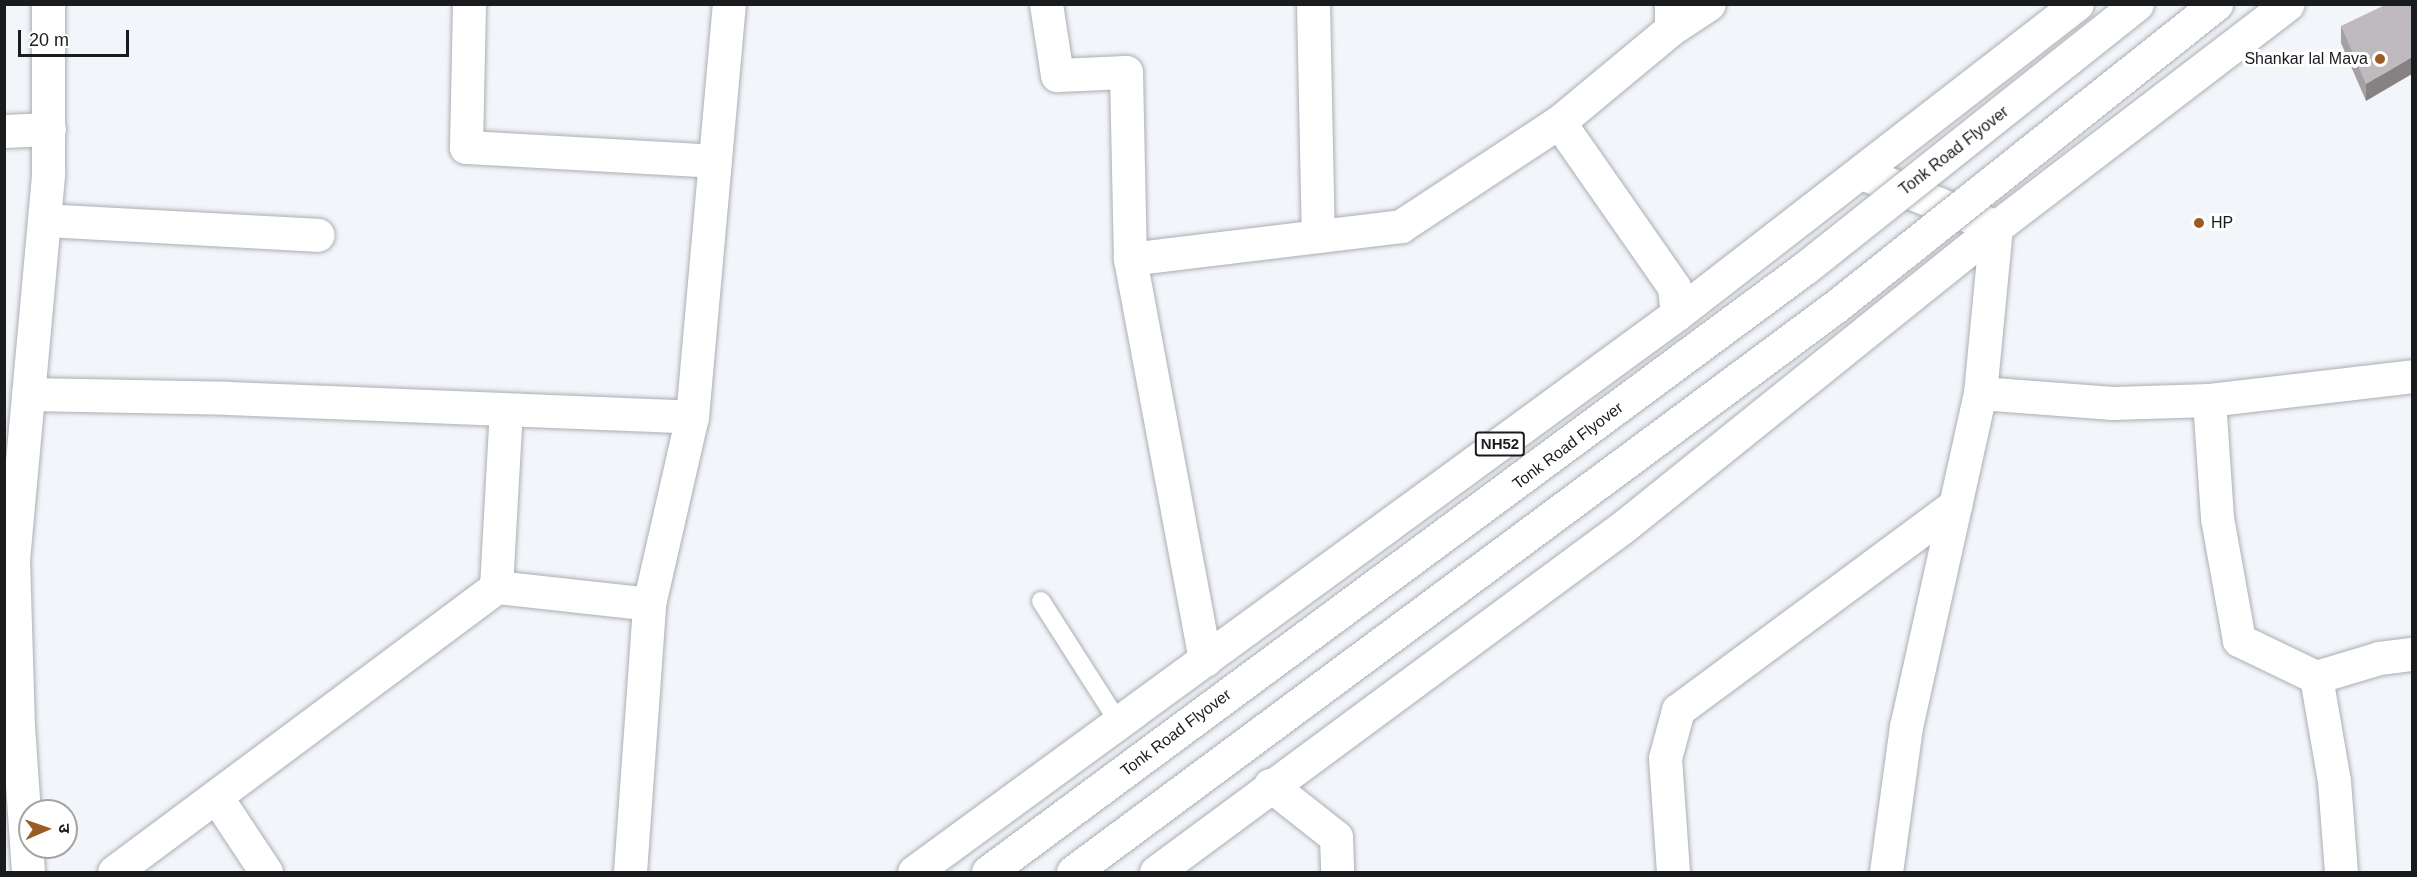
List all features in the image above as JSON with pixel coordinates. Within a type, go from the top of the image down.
[{"type":"main road","points":[[28,873],[11,727],[13,560],[44,220],[49,129],[48,4]]},
{"type":"main road","points":[[469,4],[466,147],[715,161]]},
{"type":"main road","points":[[630,873],[649,604],[692,417],[729,4]]},
{"type":"main road","points":[[1046,4],[1057,75],[1126,72],[1130,259],[1206,660]]},
{"type":"main road","points":[[1313,4],[1318,236]]},
{"type":"main road","points":[[1130,259],[1401,226],[1559,122],[1671,17],[1709,4]]},
{"type":"main road","name":"Tonk Road Flyover","points":[[988,873],[1805,268],[2137,4]]},
{"type":"main road","points":[[1073,873],[1835,307],[2216,4]]},
{"type":"main road","points":[[1165,869],[1270,785],[1623,527],[1996,227],[2288,4]]},
{"type":"main road","name":"NH52","points":[[914,873],[1677,314],[1862,174],[2073,7]]},
{"type":"main road","points":[[1559,122],[1674,287],[1677,314]]},
{"type":"main road","points":[[4,132],[49,129]]},
{"type":"main road","points":[[1862,174],[1996,227]]},
{"type":"main road","points":[[44,220],[318,235]]},
{"type":"main road","points":[[1887,873],[1906,726],[1980,393],[1996,227]]},
{"type":"main road","points":[[1980,393],[2113,403],[2210,400],[2412,376]]},
{"type":"main road","points":[[28,394],[692,417]]},
{"type":"main road","points":[[2210,400],[2217,518],[2239,640],[2316,677],[2379,657],[2412,654]]},
{"type":"main road","points":[[496,587],[506,410]]},
{"type":"main road","points":[[1673,873],[1665,758],[1678,710],[1955,505]]},
{"type":"main road","points":[[114,873],[496,587],[649,604]]},
{"type":"main road","points":[[2316,677],[2334,781],[2341,873]]},
{"type":"main road","points":[[1270,785],[1336,837],[1337,873]]},
{"type":"main road","points":[[217,798],[266,873]]},
{"type":"lane","points":[[1041,601],[1119,723]]},
{"type":"building","name":"Shankar lal Mava","points":[[2387,4],[2411,4],[2412,57],[2366,84],[2341,26]]},
{"type":"place","name":"Shankar lal Mava","points":[[2380,59]]},
{"type":"place","name":"HP","points":[[2199,223]]}]
